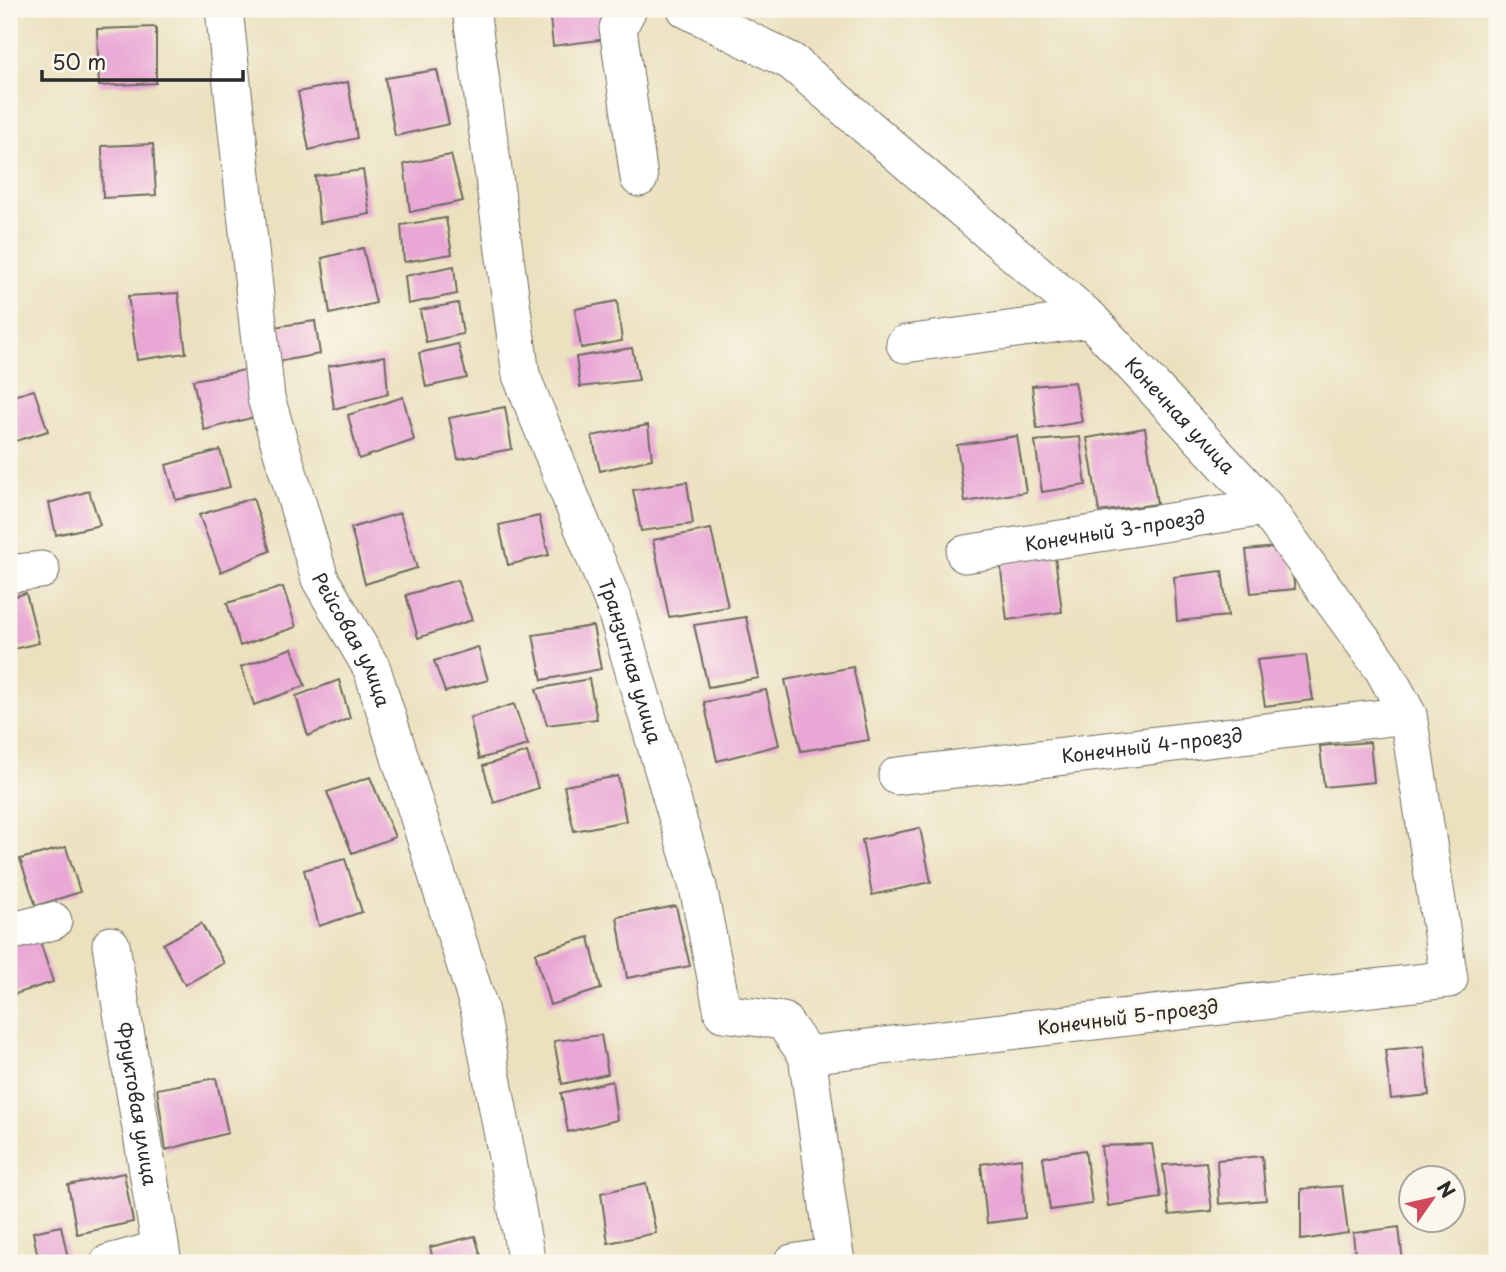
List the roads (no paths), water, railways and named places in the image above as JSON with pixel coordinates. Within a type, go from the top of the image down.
[{"type":"street","name":"Рейсовая улица","points":[[224,9],[266,398],[320,579],[372,669],[479,1008],[527,1263]]},
{"type":"street","name":"Транзитная улица","points":[[471,9],[521,375],[614,604],[698,887],[723,1013],[783,1021],[807,1055],[835,1259]]},
{"type":"street","points":[[628,9],[618,28],[639,178]]},
{"type":"street","name":"Конечная улица","points":[[686,9],[792,62],[1090,320],[1265,507],[1383,669],[1408,715],[1448,979]]},
{"type":"street","points":[[905,344],[1090,320]]},
{"type":"street","name":"Конечный 3-проезд","points":[[965,554],[1265,507]]},
{"type":"street","name":"Конечный 4-проезд","points":[[897,776],[1408,715]]},
{"type":"street","points":[[9,932],[53,921]]},
{"type":"street","name":"Фруктовая улица","points":[[110,945],[162,1256]]},
{"type":"street","name":"Конечный 5-проезд","points":[[807,1055],[1448,979]]},
{"type":"street","points":[[109,1263],[162,1256]]},
{"type":"street","points":[[792,1263],[835,1259]]}]
